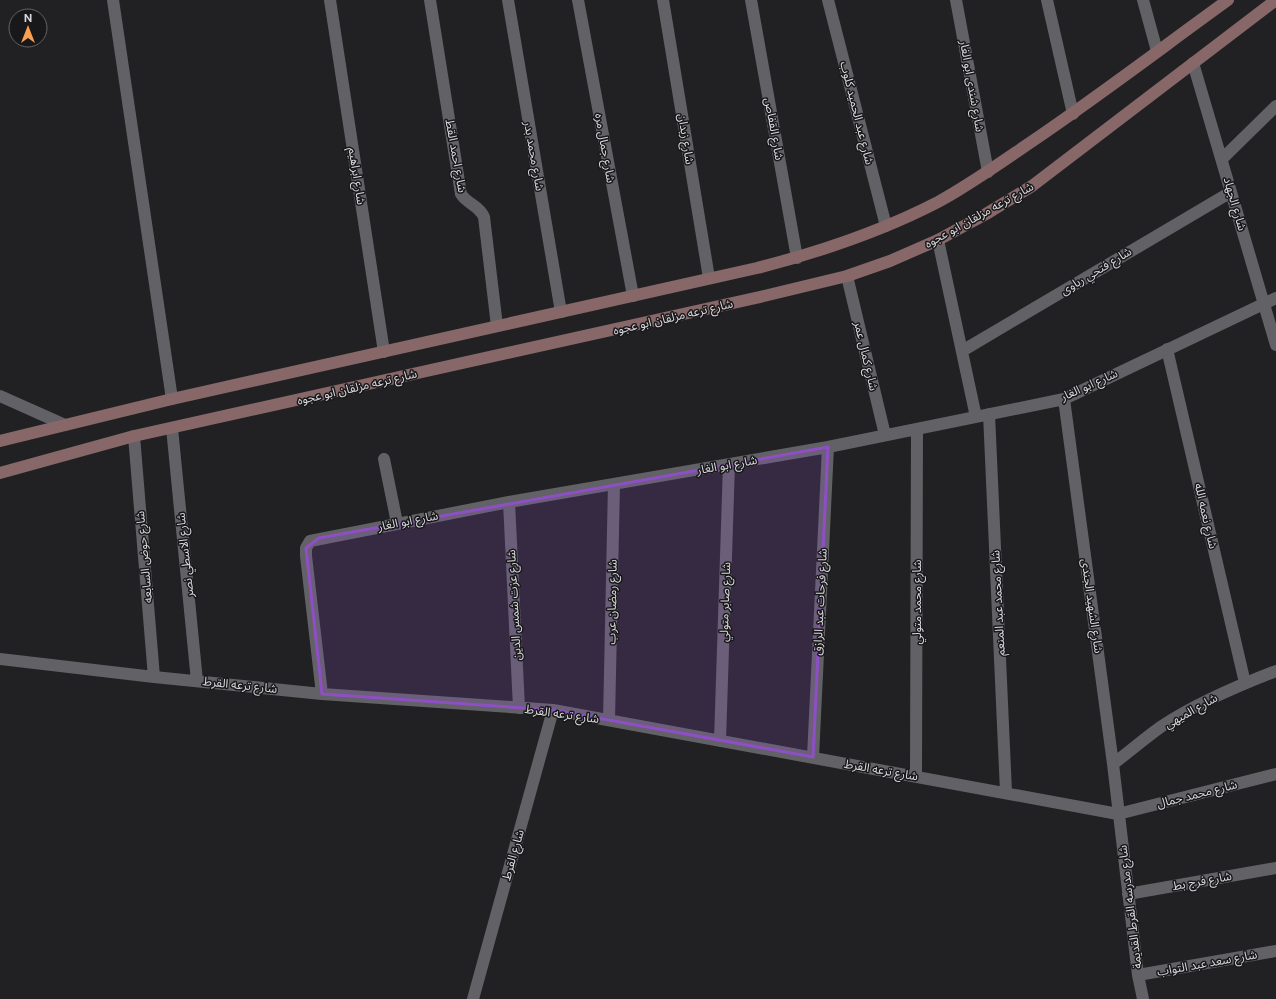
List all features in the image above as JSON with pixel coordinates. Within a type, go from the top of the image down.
[{"type":"main road","points":[[0,441],[172,399],[797,258],[842,244],[886,226],[938,201],[988,172],[1073,114],[1228,0]]},
{"type":"main road","name":"شارع ترعه مزلقان ابو عجوه","points":[[0,473],[134,436],[756,298],[847,276],[890,261],[938,240],[1032,186],[1276,0]]},
{"type":"street","points":[[113,0],[172,399]]},
{"type":"street","name":"شارع ابراهيم","points":[[330,0],[384,352]]},
{"type":"street","name":"شارع احمد القط","points":[[430,0],[461,194],[469,204],[479,208],[484,217],[497,326]]},
{"type":"street","name":"شارع محمد بدر","points":[[508,0],[561,312]]},
{"type":"street","name":"شارع جمال مره","points":[[578,0],[632,296]]},
{"type":"street","name":"شارع زيدان","points":[[663,0],[709,278]]},
{"type":"street","name":"شارع القفاص","points":[[751,0],[797,258]]},
{"type":"street","name":"شارع عبد الحميد كلوب","points":[[828,0],[886,226]]},
{"type":"street","name":"شارع شندى ابو الغار","points":[[956,0],[988,172]]},
{"type":"street","points":[[1047,0],[1073,114]]},
{"type":"street","points":[[1143,0],[1157,51]]},
{"type":"street","name":"شارع الجهاد","points":[[1193,63],[1276,345]]},
{"type":"street","points":[[1222,159],[1276,106]]},
{"type":"street","name":"شارع فتحي رباوى","points":[[962,351],[1231,192]]},
{"type":"street","points":[[938,240],[976,417]]},
{"type":"street","name":"شارع كمال عمر","points":[[847,276],[884,435]]},
{"type":"street","name":"شارع ابو الغار","points":[[322,694],[306,548],[310,541],[318,538],[509,502],[828,447],[1064,399],[1276,298]]},
{"type":"street","name":"شارع نعمه الله","points":[[1167,349],[1245,683]]},
{"type":"street","points":[[0,396],[65,425]]},
{"type":"street","name":"شارع الشهيد الجندى","points":[[1064,399],[1113,764],[1118,814]]},
{"type":"street","name":"شارع محمد عبد المنعم","points":[[989,414],[1006,792]]},
{"type":"street","name":"شارع الاسطي نصر","points":[[172,428],[197,681]]},
{"type":"street","name":"شارع محمد متولي","points":[[916,776],[917,429]]},
{"type":"street","name":"شارع حوض السابعه","points":[[134,436],[154,677]]},
{"type":"street","name":"شارع فرحات عبد الرازق","points":[[813,757],[828,447]]},
{"type":"street","points":[[384,459],[397,524]]},
{"type":"street","name":"شارع صابر متولي","points":[[720,740],[729,464]]},
{"type":"street","name":"شارع رمضان عرب","points":[[609,720],[614,484]]},
{"type":"street","name":"شارع عزت شمس الدين","points":[[509,502],[519,708]]},
{"type":"street","name":"شارع ترعه القرط","points":[[0,659],[154,677],[322,694],[553,710],[1006,792],[1118,814]]},
{"type":"street","name":"شارع الميهي","points":[[1113,764],[1162,726],[1200,704],[1245,683],[1276,671]]},
{"type":"street","name":"شارع القرط","points":[[473,999],[553,710]]},
{"type":"street","name":"شارع محمد جمال","points":[[1118,814],[1276,774]]},
{"type":"street","name":"شارع مدرسه القرط القديمة","points":[[1118,814],[1138,974],[1143,999]]},
{"type":"street","name":"شارع فرج بط","points":[[1128,894],[1276,868]]},
{"type":"street","name":"شارع سعد عبد التواب","points":[[1138,974],[1276,951]]},
{"type":"highlighted area","points":[[828,447],[813,757],[553,710],[322,694],[306,548],[319,538]]}]
